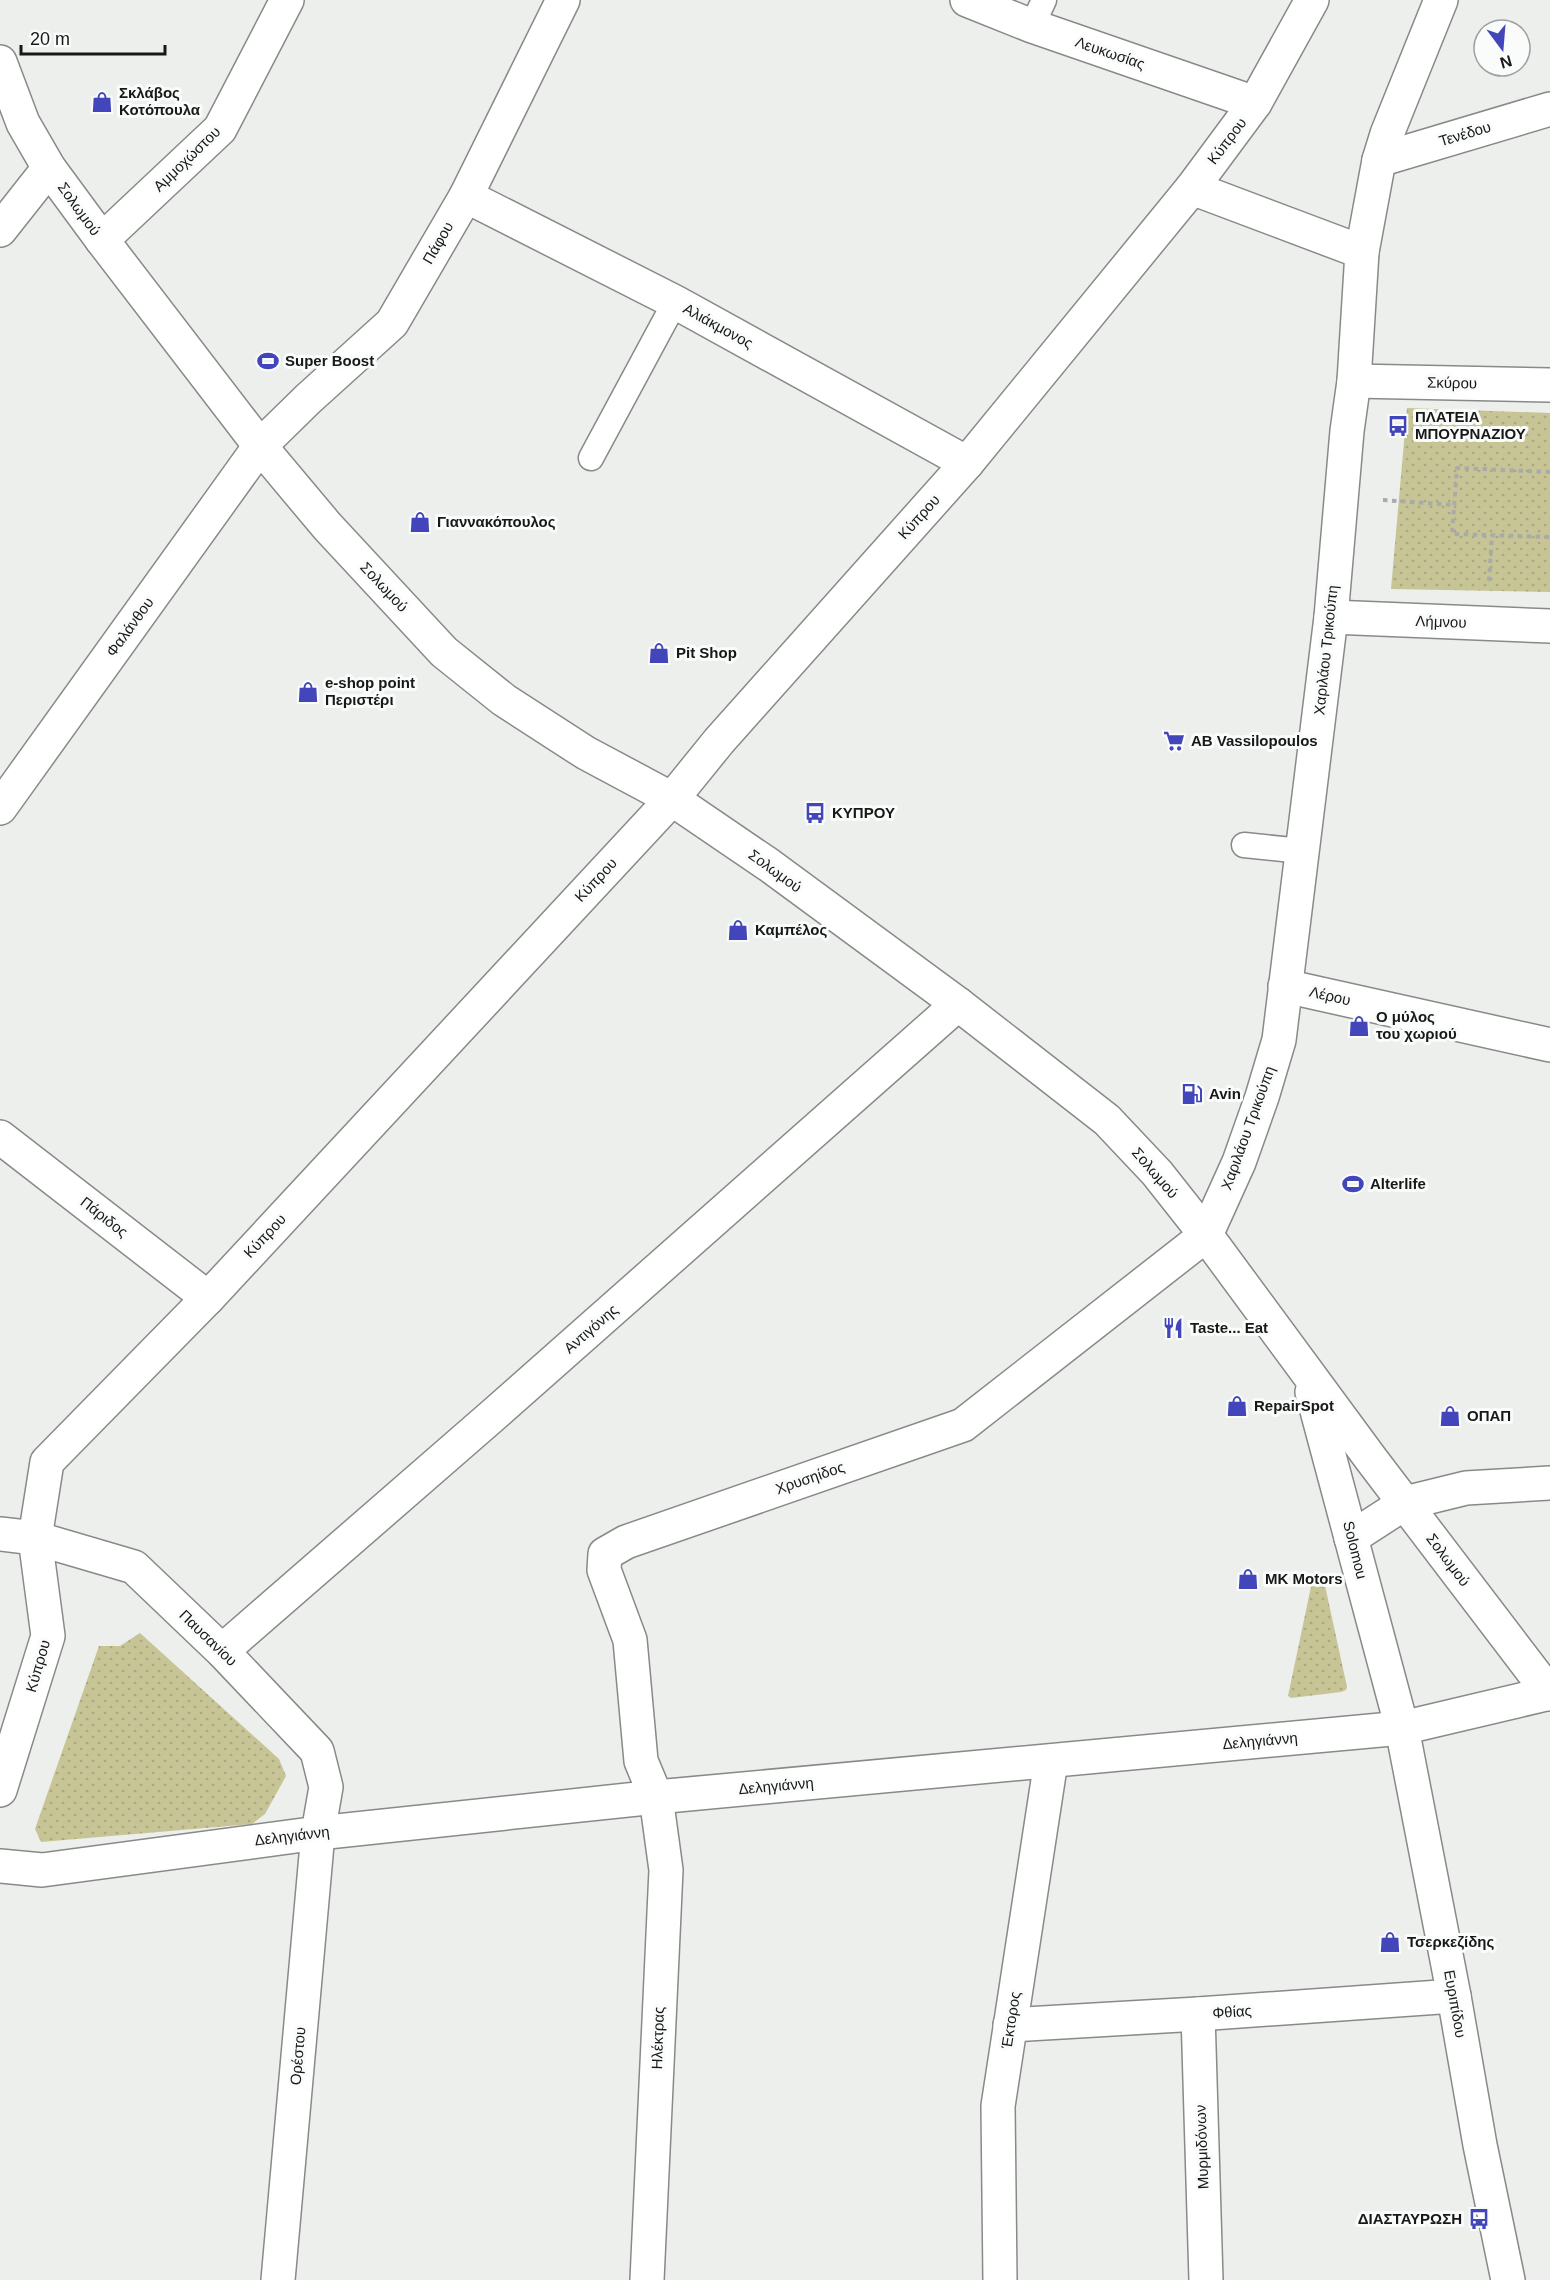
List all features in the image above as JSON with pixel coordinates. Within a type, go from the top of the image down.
[{"type":"street","name":"Αμμοχώστου","points":[[102,240],[220,129],[287,0]]},
{"type":"street","name":"Πάφου","points":[[260,446],[392,322],[466,196],[562,0]]},
{"type":"street","name":"Λευκωσίας","points":[[967,0],[1038,13],[1255,103]]},
{"type":"street","name":"Κύπρου","points":[[0,1790],[48,1636],[35,1538],[47,1462],[208,1298],[672,799],[719,741],[967,463],[1192,188],[1255,103],[1312,0]]},
{"type":"street","points":[[1380,160],[1387,134],[1442,0]]},
{"type":"street","name":"Σολωμού","points":[[0,62],[23,123],[48,168],[102,240],[260,446],[327,526],[444,652],[504,700],[586,753],[672,799],[769,865],[958,1004],[1107,1120],[1157,1173],[1206,1235],[1307,1373],[1550,1693]]},
{"type":"street","name":"Τενέδου","points":[[1380,160],[1550,109]]},
{"type":"street","name":"Χαριλάου Τρικούπη","points":[[1206,1235],[1239,1162],[1279,1040],[1331,617],[1354,381],[1362,252],[1380,160]]},
{"type":"street","points":[[0,230],[48,168]]},
{"type":"street","points":[[1192,188],[1362,252]]},
{"type":"street","name":"Αλιάκμονος","points":[[466,196],[675,302],[967,463]]},
{"type":"street","name":"Σκύρου","points":[[1354,381],[1550,385]]},
{"type":"street","name":"Φαλάνθου","points":[[0,808],[260,446]]},
{"type":"street","name":"Λήμνου","points":[[1331,617],[1550,626]]},
{"type":"street","name":"Λέρου","points":[[1285,986],[1550,1045]]},
{"type":"street","name":"Αντιγόνης","points":[[222,1651],[492,1417],[958,1004]]},
{"type":"street","name":"Πάριδος","points":[[0,1137],[208,1298]]},
{"type":"street","name":"Χρυσηίδος","points":[[656,1797],[641,1761],[630,1640],[604,1570],[605,1554],[626,1542],[963,1425],[1206,1235]]},
{"type":"street","name":"Solomou","points":[[1307,1373],[1402,1728]]},
{"type":"street","points":[[1351,1538],[1405,1503],[1466,1488],[1550,1483]]},
{"type":"street","name":"Παυσανίου","points":[[0,1534],[35,1538],[134,1567],[222,1651],[317,1751],[326,1787],[318,1833]]},
{"type":"street","name":"Δεληγιάννη","points":[[0,1866],[42,1870],[318,1833],[656,1797],[1402,1728],[1550,1693]]},
{"type":"street","name":"Ευριπίδου","points":[[1402,1728],[1454,1996],[1480,2145],[1508,2280]]},
{"type":"street","name":"Έκτορος","points":[[1000,2280],[998,2106],[1051,1761]]},
{"type":"street","name":"Ηλέκτρας","points":[[647,2280],[666,1870],[656,1797]]},
{"type":"street","name":"Ορέστου","points":[[278,2280],[318,1833]]},
{"type":"street","name":"Φθίας","points":[[1010,2025],[1454,1996]]},
{"type":"street","name":"Μυρμιδόνων","points":[[1198,2014],[1206,2280]]},
{"type":"lane","points":[[591,458],[675,302]]},
{"type":"lane","points":[[1244,845],[1302,851]]},
{"type":"path","points":[[1550,472],[1457,468],[1452,534],[1550,537]]},
{"type":"path","points":[[1341,498],[1454,505]]},
{"type":"shaded area","points":[[1407,408],[1550,413],[1550,592],[1391,589]]},
{"type":"shaded area","points":[[1317,1575],[1324,1581],[1347,1687],[1341,1692],[1291,1698],[1288,1696],[1313,1577]]},
{"type":"shaded area","points":[[140,1633],[279,1759],[286,1776],[265,1814],[252,1824],[41,1842],[35,1829],[99,1646],[120,1646]]},
{"type":"place","name":"Σκλάβος Κοτόπουλα","points":[[102,102]]},
{"type":"place","name":"Super Boost","points":[[268,361]]},
{"type":"place","name":"ΠΛΑΤΕΙΑ ΜΠΟΥΡΝΑΖΙΟΥ","points":[[1398,426]]},
{"type":"place","name":"Γιαννακόπουλος","points":[[420,522]]},
{"type":"place","name":"Pit Shop","points":[[659,653]]},
{"type":"place","name":"e-shop point Περιστέρι","points":[[308,692]]},
{"type":"place","name":"AB Vassilopoulos","points":[[1174,741]]},
{"type":"place","name":"ΚΥΠΡΟΥ","points":[[815,813]]},
{"type":"place","name":"Καμπέλος","points":[[738,930]]},
{"type":"place","name":"Ο μύλος του χωριού","points":[[1359,1026]]},
{"type":"place","name":"Avin","points":[[1192,1094]]},
{"type":"place","name":"Alterlife","points":[[1353,1184]]},
{"type":"place","name":"Taste... Eat","points":[[1173,1328]]},
{"type":"place","name":"RepairSpot","points":[[1237,1406]]},
{"type":"place","name":"ΟΠΑΠ","points":[[1450,1416]]},
{"type":"place","name":"MK Motors","points":[[1248,1579]]},
{"type":"place","name":"Τσερκεζίδης","points":[[1390,1942]]},
{"type":"place","name":"ΔΙΑΣΤΑΥΡΩΣΗ","points":[[1479,2219]]}]
